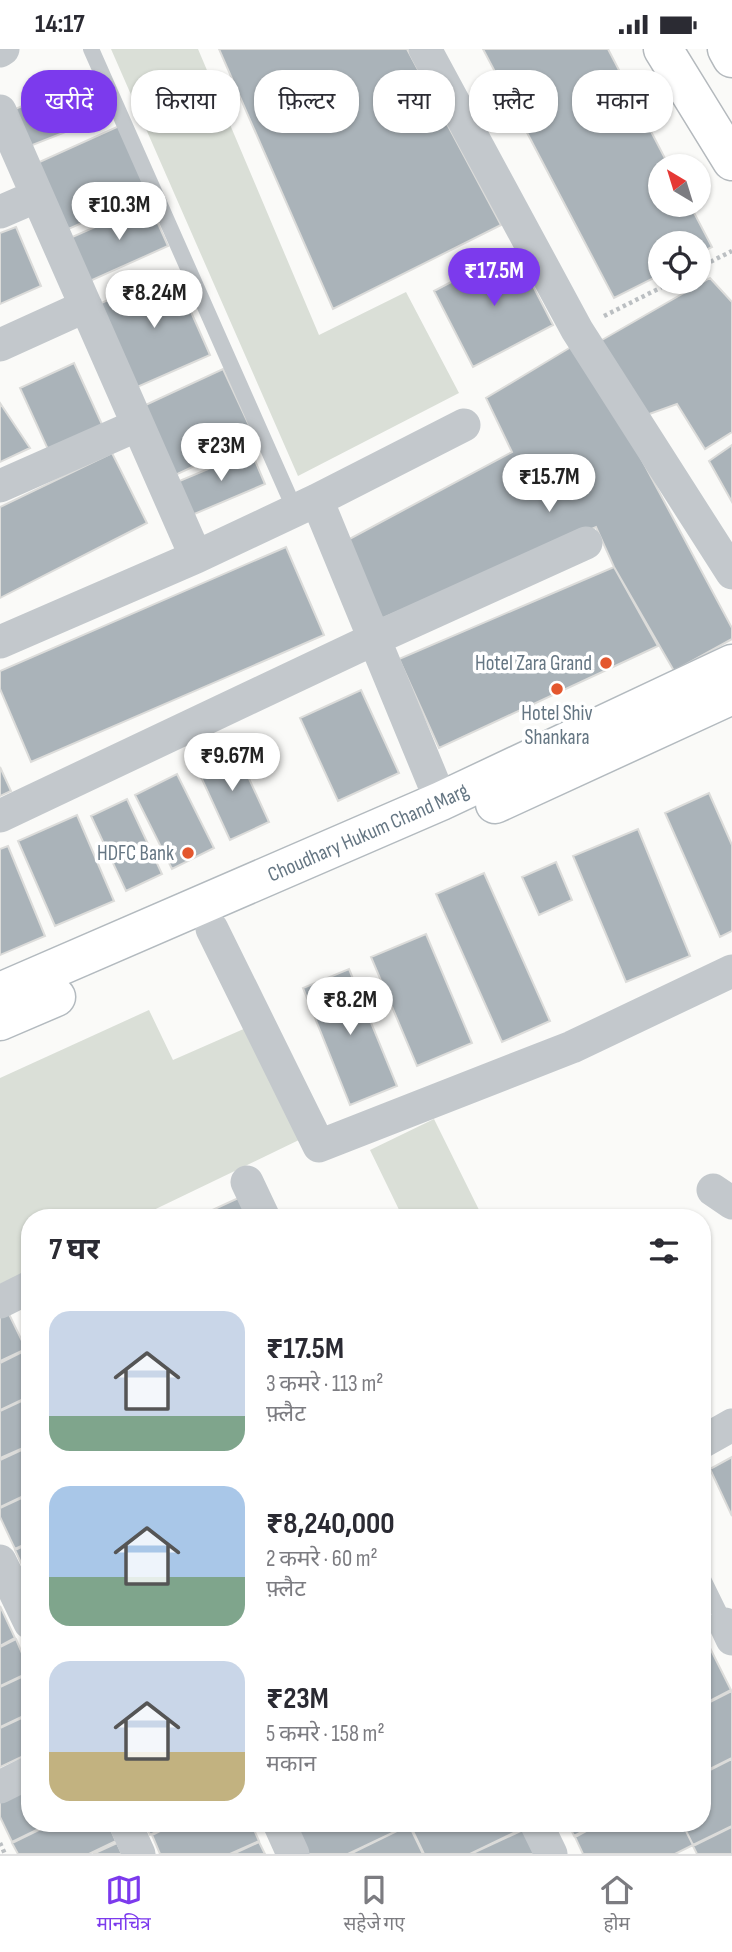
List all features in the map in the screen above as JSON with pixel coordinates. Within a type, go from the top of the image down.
[{"type":"main road","points":[[663,49],[732,161]]},
{"type":"main road","points":[[727,49],[732,58]]},
{"type":"main road","name":"Choudhary Hukum Chand Marg","points":[[0,992],[441,801],[732,664]]},
{"type":"main road","name":"Choudhary Hukum Chand Marg","points":[[0,1021],[452,825],[732,695]]},
{"type":"street","points":[[425,49],[578,330],[732,573]]},
{"type":"street","points":[[0,111],[196,557]]},
{"type":"street","points":[[0,212],[37,196]]},
{"type":"street","points":[[0,345],[86,306]]},
{"type":"street","points":[[0,486],[138,425]]},
{"type":"street","points":[[0,642],[196,557],[464,425]]},
{"type":"street","points":[[306,505],[374,639],[441,801]]},
{"type":"street","points":[[0,816],[374,639],[586,543]]},
{"type":"street","points":[[212,929],[319,1146],[527,1066],[732,971]]},
{"type":"street","points":[[247,1182],[260,1209]]},
{"type":"street","points":[[0,1302],[21,1292]]},
{"type":"street","points":[[711,1437],[732,1425]]},
{"type":"street","points":[[0,1561],[21,1604]]},
{"type":"street","points":[[0,1787],[21,1776]]},
{"type":"street","points":[[129,1832],[139,1854]]},
{"type":"street","points":[[283,1832],[293,1854]]},
{"type":"street","points":[[540,1832],[551,1854]]},
{"type":"lane","points":[[91,49],[306,505]]},
{"type":"lane","points":[[711,1596],[728,1631]]},
{"type":"path","points":[[711,262],[732,251]]},
{"type":"path","points":[[578,330],[648,294]]},
{"type":"path","points":[[0,1843],[5,1854]]},
{"type":"shaded area","points":[[111,49],[198,49],[207,70],[131,70],[131,95]]},
{"type":"shaded area","points":[[148,133],[234,133],[319,335],[406,292],[459,393],[298,476]]},
{"type":"shaded area","points":[[149,1010],[173,1060],[255,1024],[301,1139],[156,1209],[21,1209],[21,1274],[0,1284],[0,1078]]},
{"type":"shaded area","points":[[434,1119],[479,1209],[399,1209],[370,1150]]},
{"type":"building","points":[[219,49],[407,49],[418,70],[373,70],[373,133],[452,133],[501,225],[333,309],[256,133],[359,133],[359,70],[254,70],[254,129],[240,97],[240,70],[228,70]]},
{"type":"building","points":[[483,49],[608,49],[619,70],[572,70],[572,133],[652,133],[663,154],[648,154],[648,217],[696,217],[704,231],[648,231],[648,281],[614,298],[527,133],[558,133],[558,70],[494,70]]},
{"type":"building","points":[[21,107],[21,124],[15,109]]},
{"type":"building","points":[[119,126],[149,193],[64,231],[35,164],[104,133],[117,133]]},
{"type":"building","points":[[25,133],[63,133],[30,146]]},
{"type":"building","points":[[149,203],[168,246],[90,281],[70,238]]},
{"type":"building","points":[[16,227],[41,286],[0,304],[0,233]]},
{"type":"building","points":[[514,249],[553,325],[473,367],[434,291]]},
{"type":"building","points":[[173,271],[210,355],[135,388],[99,304]]},
{"type":"building","points":[[711,279],[732,302],[732,432],[705,449],[677,404],[641,417],[595,344],[682,294],[711,294]]},
{"type":"building","points":[[576,344],[598,378],[732,628],[732,639],[674,671],[614,567],[596,527],[374,622],[342,543],[512,452],[486,398]]},
{"type":"building","points":[[74,363],[105,431],[51,456],[20,388]]},
{"type":"building","points":[[223,369],[255,438],[171,477],[139,408]]},
{"type":"building","points":[[0,403],[30,448],[0,462]]},
{"type":"building","points":[[732,445],[732,502],[709,461]]},
{"type":"building","points":[[251,451],[265,484],[192,515],[177,482]]},
{"type":"building","points":[[112,453],[147,523],[0,598],[0,507]]},
{"type":"building","points":[[286,547],[324,635],[31,762],[0,689],[0,671]]},
{"type":"building","points":[[614,567],[658,646],[439,748],[399,659]]},
{"type":"building","points":[[361,690],[399,773],[338,801],[300,718]]},
{"type":"building","points":[[234,746],[269,822],[230,840],[195,764]]},
{"type":"building","points":[[0,767],[11,791],[0,796]]},
{"type":"building","points":[[177,774],[214,848],[172,869],[135,795]]},
{"type":"building","points":[[709,793],[732,845],[732,931],[720,937],[665,813]]},
{"type":"building","points":[[127,799],[162,874],[126,891],[91,816]]},
{"type":"building","points":[[77,815],[114,901],[55,926],[18,841]]},
{"type":"building","points":[[638,829],[690,956],[626,982],[573,856]]},
{"type":"building","points":[[8,846],[45,936],[0,955],[0,849]]},
{"type":"building","points":[[556,862],[572,900],[539,915],[522,877]]},
{"type":"building","points":[[484,873],[550,1021],[502,1042],[436,894]]},
{"type":"building","points":[[426,934],[472,1043],[417,1066],[371,957]]},
{"type":"building","points":[[349,969],[397,1086],[350,1105],[303,988]]},
{"type":"building","points":[[247,1194],[254,1209],[214,1209]]},
{"type":"building","points":[[7,1310],[21,1339],[21,1351],[0,1361],[0,1314]]},
{"type":"building","points":[[21,1352],[21,1400],[0,1410],[0,1363]]},
{"type":"building","points":[[21,1401],[21,1449],[0,1458],[0,1411]]},
{"type":"building","points":[[21,1450],[21,1497],[0,1507],[0,1460]]},
{"type":"building","points":[[732,1457],[732,1516],[711,1471],[711,1468]]},
{"type":"building","points":[[21,1498],[21,1546],[15,1549],[0,1517],[0,1508]]},
{"type":"building","points":[[21,1547],[21,1563],[15,1550]]},
{"type":"building","points":[[0,1606],[15,1638],[0,1646]]},
{"type":"building","points":[[16,1639],[21,1651],[21,1676],[0,1686],[0,1647]]},
{"type":"building","points":[[711,1650],[731,1690],[711,1700]]},
{"type":"building","points":[[21,1677],[21,1717],[0,1727],[0,1687]]},
{"type":"building","points":[[732,1691],[732,1758],[711,1768],[711,1702]]},
{"type":"building","points":[[21,1718],[21,1757],[0,1767],[0,1728]]},
{"type":"building","points":[[732,1759],[732,1826],[693,1845],[686,1832],[711,1832],[711,1770]]},
{"type":"building","points":[[21,1790],[21,1832],[33,1832],[12,1842],[0,1817],[0,1800]]},
{"type":"building","points":[[732,1827],[732,1854],[697,1854],[693,1846]]},
{"type":"building","points":[[35,1832],[112,1832],[116,1841],[89,1854],[18,1854],[12,1843]]},
{"type":"building","points":[[158,1832],[255,1832],[259,1841],[230,1854],[160,1854],[152,1835]]},
{"type":"building","points":[[298,1832],[394,1832],[348,1854],[308,1854]]},
{"type":"building","points":[[395,1832],[412,1832],[423,1854],[350,1854]]},
{"type":"building","points":[[413,1832],[516,1832],[470,1854],[424,1854]]},
{"type":"building","points":[[518,1832],[529,1832],[539,1854],[471,1854]]},
{"type":"building","points":[[584,1832],[686,1832],[693,1845],[675,1854],[583,1854],[575,1837]]},
{"type":"building","points":[[259,1842],[265,1854],[233,1854]]},
{"type":"building","points":[[117,1843],[122,1854],[93,1854]]},
{"type":"place","name":"Hotel Zara Grand","points":[[606,663]]},
{"type":"place","name":"Hotel Shiv Shankara","points":[[557,689]]},
{"type":"place","name":"HDFC Bank","points":[[188,853]]}]
